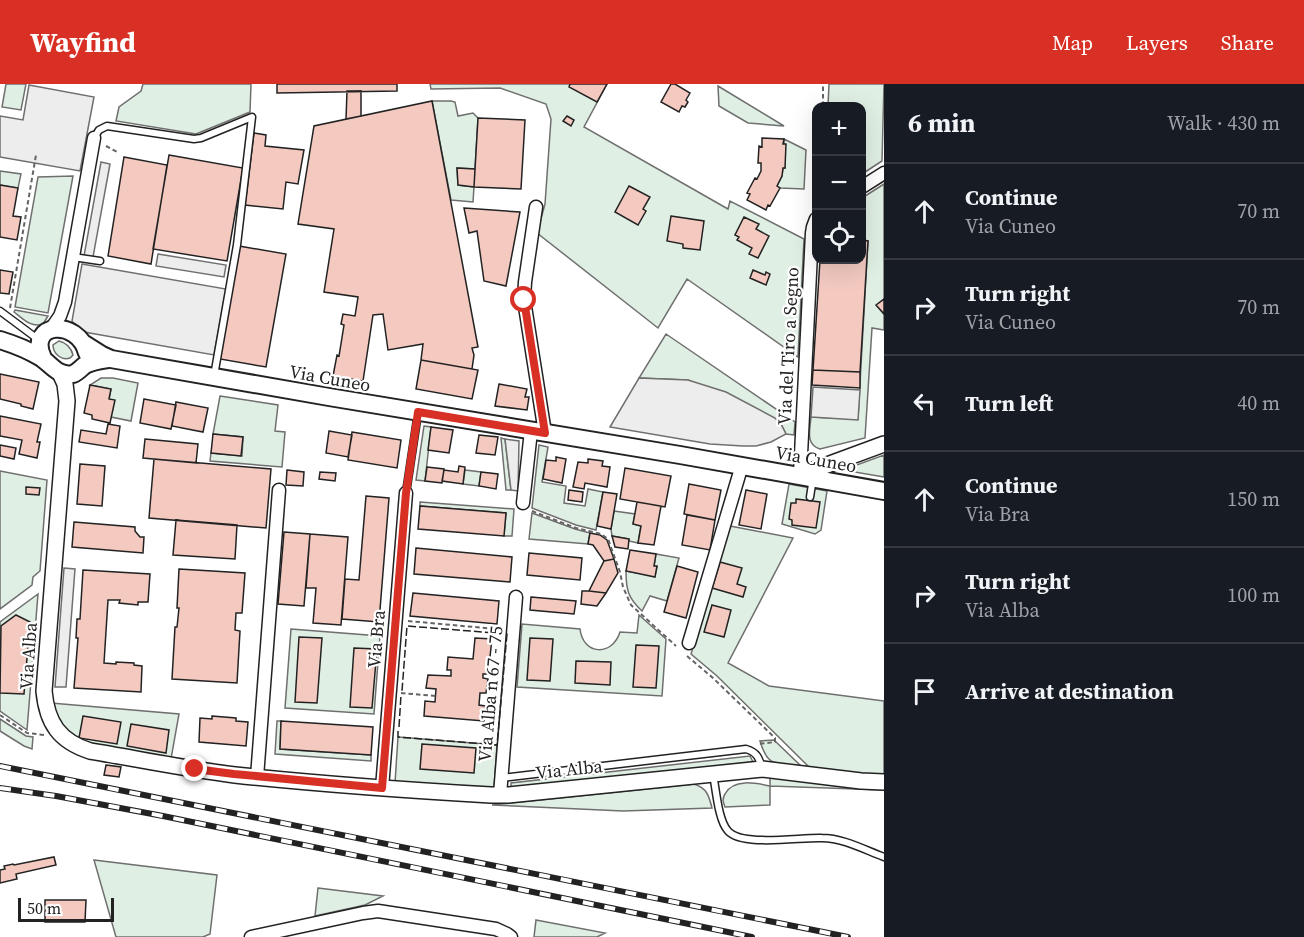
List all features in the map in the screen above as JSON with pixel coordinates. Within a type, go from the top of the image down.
[{"type":"main road","points":[[1,340],[43,333],[57,328],[69,331]]},
{"type":"main road","name":"Via Cuneo","points":[[69,331],[108,359],[742,465],[884,491]]},
{"type":"main road","points":[[43,333],[40,342],[43,358],[60,373]]},
{"type":"main road","points":[[1,340],[43,358]]},
{"type":"main road","points":[[82,368],[87,356],[83,343]]},
{"type":"main road","name":"Via Cuneo","points":[[60,373],[73,374],[82,368],[108,359]]},
{"type":"street","points":[[43,333],[60,316],[65,302],[94,138]]},
{"type":"street","points":[[866,184],[884,173]]},
{"type":"street","points":[[523,503],[538,432],[524,300],[536,207]]},
{"type":"street","name":"Via del Tiro a Segno","points":[[807,477],[812,233]]},
{"type":"street","points":[[65,302],[69,331]]},
{"type":"street","name":"Via Alba","points":[[67,401],[70,386],[82,368]]},
{"type":"street","name":"Via Alba","points":[[60,373],[65,384],[67,401],[61,553],[44,692],[51,720],[61,736],[78,747],[195,769],[258,777],[500,795],[762,769],[884,783]]},
{"type":"street","points":[[807,477],[884,444]]},
{"type":"street","points":[[685,649],[742,465]]},
{"type":"street","points":[[258,777],[279,490]]},
{"type":"street","name":"Via Bra","points":[[382,788],[406,493]]},
{"type":"street","name":"Via Alba n 67 - 75","points":[[500,795],[516,597]]},
{"type":"street","points":[[251,937],[303,931],[363,913],[378,911],[496,929],[511,937]]},
{"type":"lane","points":[[94,138],[99,130],[107,126],[198,139],[252,117],[237,245],[214,377]]},
{"type":"lane","points":[[73,257],[100,261]]},
{"type":"lane","points":[[0,311],[43,333]]},
{"type":"lane","points":[[406,493],[418,412]]},
{"type":"lane","points":[[807,477],[810,497]]},
{"type":"lane","points":[[501,778],[746,749],[755,753],[762,769]]},
{"type":"lane","points":[[713,773],[725,828],[736,837],[743,840],[825,838],[884,857]]},
{"type":"path","points":[[823,102],[824,84]]},
{"type":"path","points":[[94,138],[119,153]]},
{"type":"path","points":[[10,308],[36,155]]},
{"type":"path","points":[[523,503],[532,511],[576,528],[601,534],[608,539],[631,605],[685,649],[775,738],[775,742],[758,744]]},
{"type":"path","points":[[396,620],[496,629]]},
{"type":"path","points":[[402,693],[436,696]]},
{"type":"path","points":[[0,715],[27,733],[61,736]]},
{"type":"green space","points":[[6,84],[26,84],[21,110],[2,107]]},
{"type":"green space","points":[[143,84],[251,84],[250,112],[196,134],[116,121],[119,107],[141,91]]},
{"type":"green space","points":[[430,84],[607,84],[584,127],[728,209],[730,201],[804,239],[798,357],[687,279],[658,328],[537,233],[545,204],[551,119],[546,104],[500,88],[431,89]]},
{"type":"green space","points":[[829,84],[884,84],[882,161],[866,171],[866,102],[828,102]]},
{"type":"green space","points":[[718,86],[784,126],[748,123],[719,106]]},
{"type":"green space","points":[[432,101],[455,102],[458,116],[473,113],[478,118],[475,169],[457,168],[458,185],[474,187],[473,202],[451,200]]},
{"type":"green space","points":[[784,139],[806,150],[804,189],[777,186],[783,168],[785,168]]},
{"type":"green space","points":[[0,171],[21,174],[18,188],[0,185]]},
{"type":"green space","points":[[73,176],[48,313],[15,307],[38,177]]},
{"type":"green space","points":[[884,184],[884,330],[872,328],[865,438],[820,449],[815,447],[810,440],[811,417],[858,419],[868,241],[866,241],[866,195]]},
{"type":"green space","points":[[15,310],[48,316],[43,324],[35,325],[24,320],[14,312]]},
{"type":"green space","points":[[666,334],[795,422],[794,435],[786,434],[782,426],[688,380],[639,378]]},
{"type":"green space","points":[[59,341],[70,348],[73,355],[70,358],[61,358],[56,354],[53,345]]},
{"type":"green space","points":[[101,378],[138,383],[131,421],[111,417],[109,399],[111,389],[90,385]]},
{"type":"green space","points":[[220,396],[278,405],[275,431],[285,432],[282,467],[210,461],[211,453],[242,456],[243,437],[213,434]]},
{"type":"green space","points":[[424,426],[431,427],[425,481],[416,480]]},
{"type":"green space","points":[[501,438],[505,439],[511,490],[506,490]]},
{"type":"green space","points":[[539,445],[548,447],[542,482],[566,486],[564,503],[585,506],[588,489],[603,492],[596,530],[532,508]]},
{"type":"green space","points":[[884,455],[884,477],[843,470]]},
{"type":"green space","points":[[465,470],[481,472],[479,486],[463,484]]},
{"type":"green space","points":[[0,471],[47,480],[40,571],[33,577],[32,585],[0,609]]},
{"type":"green space","points":[[789,484],[827,491],[821,530],[815,534],[782,524]]},
{"type":"green space","points":[[420,502],[514,509],[512,536],[504,536],[506,513],[420,506]]},
{"type":"green space","points":[[614,511],[635,514],[633,524],[641,526],[638,543],[612,536]]},
{"type":"green space","points":[[532,513],[590,533],[588,544],[529,539]]},
{"type":"green space","points":[[730,526],[793,538],[728,663],[769,686],[884,701],[884,774],[862,774],[809,767],[717,676],[691,654]]},
{"type":"green space","points":[[656,554],[679,558],[667,601],[650,596],[642,611],[629,593],[626,571],[655,576]]},
{"type":"green space","points":[[38,594],[27,730],[0,711],[0,622]]},
{"type":"green space","points":[[639,615],[666,639],[662,696],[517,687],[522,624],[580,629],[586,644],[598,650],[611,646],[620,632],[637,633]]},
{"type":"green space","points":[[291,629],[380,636],[374,714],[285,708]]},
{"type":"green space","points":[[51,703],[179,714],[171,759],[88,744],[64,730]]},
{"type":"green space","points":[[0,719],[26,736],[33,737],[32,749],[0,731]]},
{"type":"green space","points":[[277,721],[281,721],[280,749],[371,755],[371,761],[275,754]]},
{"type":"green space","points":[[398,737],[497,745],[494,788],[395,783]]},
{"type":"green space","points":[[774,740],[801,766],[779,764],[770,760],[760,741]]},
{"type":"green space","points":[[750,756],[753,762],[511,788],[511,783]]},
{"type":"green space","points":[[770,776],[786,778],[884,790],[770,786]]},
{"type":"green space","points":[[745,783],[770,786],[770,805],[725,807],[724,796],[733,786]]},
{"type":"green space","points":[[694,784],[707,793],[712,808],[623,811],[492,805]]},
{"type":"green space","points":[[94,860],[217,875],[210,934],[203,937],[116,937]]},
{"type":"green space","points":[[318,888],[383,896],[365,905],[315,916]]},
{"type":"green space","points":[[536,920],[605,933],[597,937],[534,937]]},
{"type":"shaded area","points":[[29,85],[94,97],[80,171],[0,157],[0,116],[23,120]]},
{"type":"shaded area","points":[[101,162],[110,164],[93,257],[84,256]]},
{"type":"shaded area","points":[[158,254],[226,265],[224,277],[156,266]]},
{"type":"shaded area","points":[[82,264],[226,289],[214,355],[84,332],[72,321]]},
{"type":"shaded area","points":[[639,378],[688,380],[726,392],[775,418],[786,434],[771,442],[756,446],[743,446],[710,444],[610,427]]},
{"type":"shaded area","points":[[813,387],[860,390],[858,420],[811,417]]},
{"type":"shaded area","points":[[505,439],[519,441],[518,491],[511,490]]},
{"type":"shaded area","points":[[64,568],[75,569],[66,687],[55,687]]},
{"type":"building","points":[[277,84],[397,84],[397,91],[277,93]]},
{"type":"building","points":[[570,84],[607,84],[597,102],[569,87]]},
{"type":"building","points":[[671,84],[690,93],[686,100],[688,102],[679,112],[661,102]]},
{"type":"building","points":[[347,91],[361,91],[361,116],[346,119]]},
{"type":"building","points":[[432,101],[478,347],[472,348],[474,355],[472,369],[421,360],[423,344],[388,350],[383,314],[373,315],[363,381],[333,376],[344,325],[341,324],[343,314],[355,316],[358,297],[324,292],[334,229],[298,224],[314,126]]},
{"type":"building","points":[[567,116],[574,120],[571,126],[563,121]]},
{"type":"building","points":[[478,118],[525,120],[521,189],[474,187]]},
{"type":"building","points":[[254,133],[266,135],[265,146],[304,150],[298,184],[286,182],[283,209],[245,205]]},
{"type":"building","points":[[762,138],[784,139],[783,144],[786,144],[785,168],[783,168],[777,186],[780,188],[766,210],[747,200],[750,194],[747,193],[761,171],[761,163],[758,163]]},
{"type":"building","points":[[169,155],[243,168],[227,261],[153,249]]},
{"type":"building","points":[[124,157],[167,165],[151,264],[108,256]]},
{"type":"building","points":[[457,168],[475,169],[474,187],[458,185]]},
{"type":"building","points":[[0,185],[18,188],[13,216],[21,217],[17,240],[0,237]]},
{"type":"building","points":[[629,186],[650,197],[643,209],[646,211],[638,225],[615,212]]},
{"type":"building","points":[[464,208],[520,212],[506,286],[484,281],[477,231],[469,233]]},
{"type":"building","points":[[671,216],[704,221],[700,250],[683,248],[683,244],[667,241]]},
{"type":"building","points":[[744,217],[759,224],[756,229],[769,236],[758,258],[749,254],[752,248],[737,240],[739,237],[735,235]]},
{"type":"building","points":[[866,241],[868,241],[860,372],[813,370],[820,264],[866,264]]},
{"type":"building","points":[[239,246],[286,254],[266,367],[220,359]]},
{"type":"building","points":[[0,270],[13,272],[9,294],[0,293]]},
{"type":"building","points":[[753,270],[765,275],[766,272],[770,274],[766,285],[750,278]]},
{"type":"building","points":[[884,299],[884,314],[876,305]]},
{"type":"building","points":[[421,360],[478,370],[472,399],[416,389]]},
{"type":"building","points":[[813,370],[860,372],[860,388],[812,385]]},
{"type":"building","points":[[0,374],[39,382],[33,409],[0,399]]},
{"type":"building","points":[[499,384],[527,389],[525,397],[529,397],[527,410],[495,406]]},
{"type":"building","points":[[90,385],[111,389],[109,399],[115,400],[110,423],[92,419],[92,415],[84,413]]},
{"type":"building","points":[[144,399],[176,405],[171,429],[140,423]]},
{"type":"building","points":[[176,402],[208,408],[203,432],[172,426]]},
{"type":"building","points":[[0,416],[41,424],[37,442],[40,442],[37,458],[19,454],[22,440],[0,436]]},
{"type":"building","points":[[108,424],[120,426],[117,448],[79,442],[81,430],[106,434]]},
{"type":"building","points":[[431,427],[453,430],[449,453],[428,450]]},
{"type":"building","points":[[329,431],[352,435],[348,457],[326,453]]},
{"type":"building","points":[[352,432],[401,440],[397,468],[348,460]]},
{"type":"building","points":[[213,434],[243,437],[241,456],[211,453]]},
{"type":"building","points":[[479,435],[498,437],[495,455],[476,453]]},
{"type":"building","points":[[145,439],[198,444],[196,463],[143,458]]},
{"type":"building","points":[[0,445],[16,448],[14,459],[0,456]]},
{"type":"building","points":[[556,457],[566,459],[562,483],[543,479],[546,460],[556,461]]},
{"type":"building","points":[[154,459],[271,469],[266,528],[149,518]]},
{"type":"building","points":[[588,459],[603,461],[602,466],[610,467],[607,487],[585,483],[584,489],[573,487],[578,462],[588,463]]},
{"type":"building","points":[[80,464],[105,466],[102,506],[77,504]]},
{"type":"building","points":[[459,466],[465,467],[463,484],[442,481],[444,470],[458,472]]},
{"type":"building","points":[[427,467],[444,469],[442,483],[425,481]]},
{"type":"building","points":[[625,468],[671,476],[665,507],[620,499]]},
{"type":"building","points":[[287,470],[304,472],[303,486],[286,485]]},
{"type":"building","points":[[320,472],[336,473],[335,481],[319,479]]},
{"type":"building","points":[[481,472],[498,474],[496,489],[479,486]]},
{"type":"building","points":[[689,484],[721,490],[715,520],[684,514]]},
{"type":"building","points":[[26,487],[40,488],[39,495],[26,494]]},
{"type":"building","points":[[569,490],[583,492],[582,502],[568,500]]},
{"type":"building","points":[[746,490],[767,494],[761,529],[739,525]]},
{"type":"building","points":[[603,492],[617,494],[611,529],[597,526]]},
{"type":"building","points":[[366,496],[389,498],[379,622],[342,619],[345,579],[359,580]]},
{"type":"building","points":[[796,499],[820,502],[816,528],[792,525],[792,520],[789,519],[791,503],[796,503]]},
{"type":"building","points":[[637,502],[661,506],[654,545],[638,543],[641,526],[633,524]]},
{"type":"building","points":[[420,506],[506,513],[504,536],[418,529]]},
{"type":"building","points":[[687,515],[715,520],[710,550],[682,545]]},
{"type":"building","points":[[176,520],[237,525],[235,559],[173,555]]},
{"type":"building","points":[[74,522],[135,527],[140,537],[144,537],[143,553],[72,547]]},
{"type":"building","points":[[284,532],[310,534],[304,606],[278,604]]},
{"type":"building","points":[[590,533],[600,535],[607,540],[614,559],[604,561],[593,545],[588,544]]},
{"type":"building","points":[[310,534],[348,537],[341,625],[313,623],[316,588],[306,588]]},
{"type":"building","points":[[612,536],[629,539],[628,549],[615,547]]},
{"type":"building","points":[[416,548],[512,557],[510,582],[414,574]]},
{"type":"building","points":[[630,550],[656,554],[655,577],[626,571]]},
{"type":"building","points":[[529,553],[582,558],[580,580],[527,575]]},
{"type":"building","points":[[614,559],[618,573],[606,593],[589,591],[604,561]]},
{"type":"building","points":[[720,562],[742,568],[737,584],[746,587],[743,597],[712,588]]},
{"type":"building","points":[[677,566],[698,572],[686,618],[664,612]]},
{"type":"building","points":[[179,569],[245,573],[242,613],[236,613],[235,630],[240,631],[237,683],[172,679],[175,627],[177,627],[179,608],[177,608]]},
{"type":"building","points":[[83,570],[150,574],[148,602],[138,602],[138,605],[119,603],[120,600],[108,600],[104,663],[134,663],[134,665],[142,666],[141,692],[74,688],[78,638],[76,638],[77,619],[80,619]]},
{"type":"building","points":[[582,591],[606,593],[597,606],[581,604]]},
{"type":"building","points":[[413,593],[499,601],[497,624],[410,616]]},
{"type":"building","points":[[531,597],[576,601],[574,614],[530,610]]},
{"type":"building","points":[[712,605],[731,610],[724,637],[704,632]]},
{"type":"building","points":[[16,615],[30,622],[24,694],[0,693],[1,626]]},
{"type":"building","points":[[299,637],[322,638],[317,703],[295,702]]},
{"type":"building","points":[[475,638],[492,639],[488,674],[483,674],[483,678],[488,679],[486,693],[480,693],[479,705],[485,706],[484,721],[424,716],[425,701],[435,702],[436,689],[426,688],[428,675],[451,676],[451,670],[447,670],[448,657],[473,659]]},
{"type":"building","points":[[530,638],[553,639],[550,681],[527,680]]},
{"type":"building","points":[[636,645],[659,646],[656,688],[633,687]]},
{"type":"building","points":[[354,648],[377,649],[372,708],[350,707]]},
{"type":"building","points":[[576,661],[611,662],[610,685],[575,683]]},
{"type":"building","points":[[83,716],[121,722],[117,744],[79,738]]},
{"type":"building","points":[[212,716],[236,718],[236,721],[248,722],[246,746],[199,742],[200,718],[212,719]]},
{"type":"building","points":[[281,721],[373,727],[371,755],[280,749]]},
{"type":"building","points":[[131,724],[169,730],[166,753],[127,746]]},
{"type":"building","points":[[422,744],[476,748],[474,773],[420,769]]},
{"type":"building","points":[[106,765],[121,767],[119,777],[104,775]]},
{"type":"building","points":[[54,857],[56,865],[16,874],[17,879],[0,883],[0,870],[5,869],[4,866]]},
{"type":"building","points":[[45,900],[86,900],[85,922],[45,922]]},
{"type":"railway","points":[[0,766],[848,937]]},
{"type":"railway","points":[[0,788],[163,816],[752,937]]},
{"type":"fence","points":[[398,731],[398,737],[497,745],[507,634],[407,626],[402,691]]},
{"type":"fence","points":[[399,727],[401,695]]},
{"type":"route","points":[[195,769],[382,788],[406,493],[418,412],[545,433],[524,300]]}]
